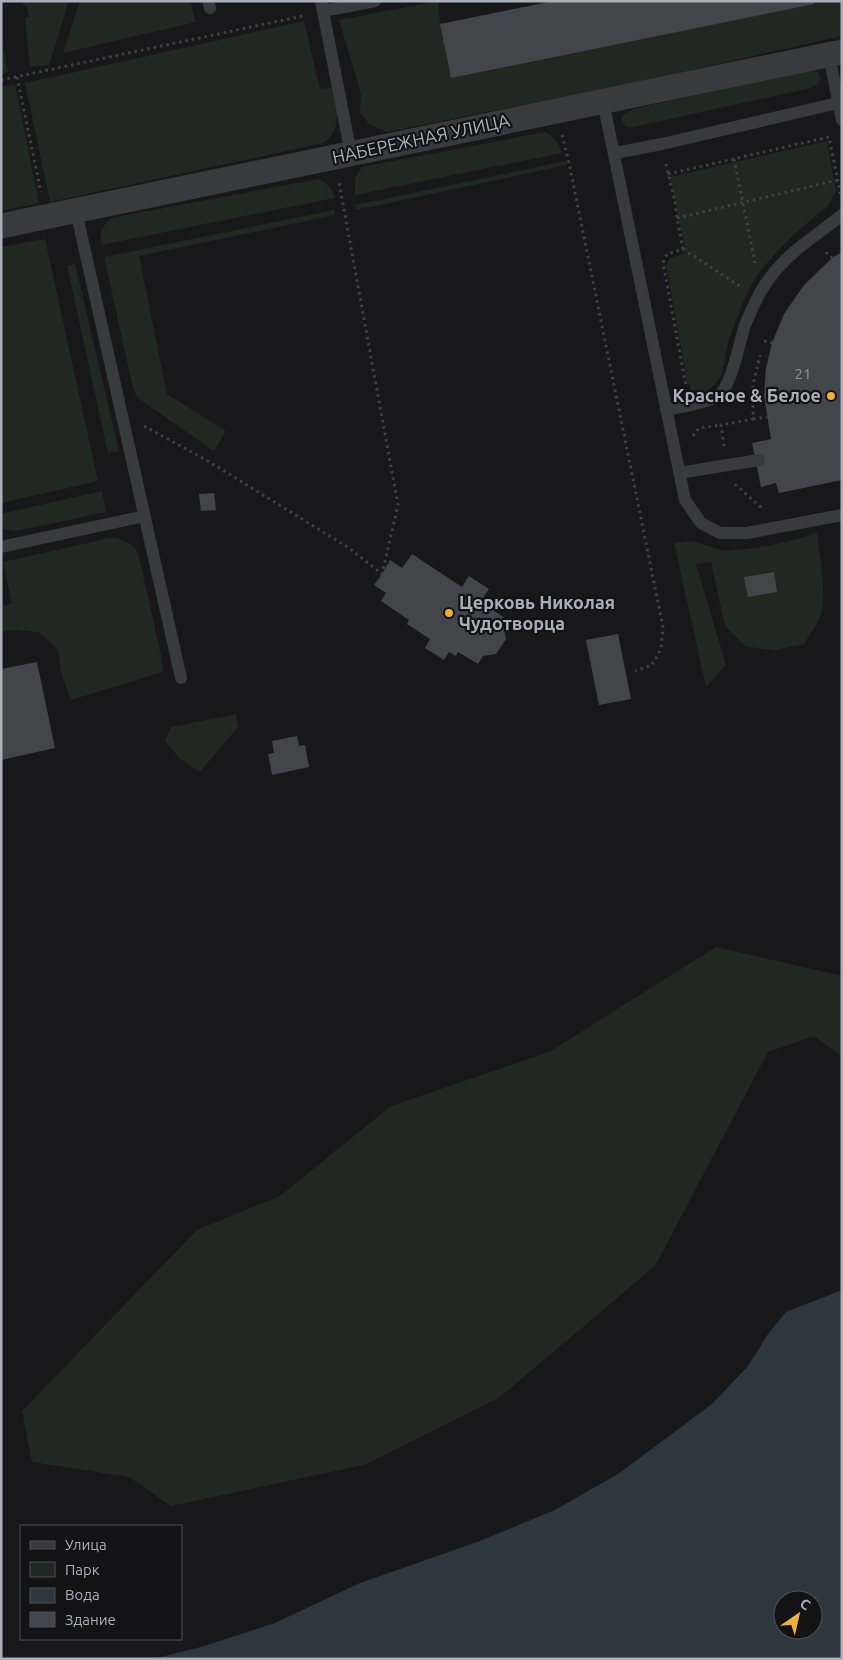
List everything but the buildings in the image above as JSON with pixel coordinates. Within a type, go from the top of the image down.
[{"type":"street","name":"НАБЕРЕЖНАЯ УЛИЦА","points":[[1,226],[835,54]]},
{"type":"lane","points":[[343,156],[322,6],[375,1]]},
{"type":"lane","points":[[835,54],[838,103],[842,120]]},
{"type":"lane","points":[[603,101],[685,500],[700,523],[720,533],[747,533],[842,515]]},
{"type":"lane","points":[[615,153],[662,144],[838,103]]},
{"type":"lane","points":[[76,211],[181,678]]},
{"type":"lane","points":[[666,410],[718,396],[728,384],[745,325],[761,291],[782,262],[809,238],[842,215]]},
{"type":"lane","points":[[679,473],[760,460]]},
{"type":"lane","points":[[1,547],[145,516]]},
{"type":"path","points":[[1,80],[322,6]]},
{"type":"path","points":[[17,77],[42,198]]},
{"type":"path","points":[[556,111],[568,158],[663,627],[661,649],[652,665],[635,671]]},
{"type":"path","points":[[668,174],[829,137],[840,192],[836,202]]},
{"type":"path","points":[[662,144],[683,249],[744,288]]},
{"type":"path","points":[[123,417],[148,427],[208,462],[349,548],[382,574],[398,505],[346,213],[343,156]]},
{"type":"path","points":[[734,159],[756,270]]},
{"type":"path","points":[[677,218],[838,180]]},
{"type":"path","points":[[683,249],[667,254],[662,263],[686,389]]},
{"type":"path","points":[[753,419],[753,384],[766,336]]},
{"type":"path","points":[[764,341],[772,344]]},
{"type":"path","points":[[692,441],[694,434],[699,428],[767,417]]},
{"type":"path","points":[[721,425],[729,479],[767,512]]},
{"type":"green space","points":[[22,1],[69,1],[49,65],[30,67],[25,18],[29,17],[27,5],[23,5]]},
{"type":"green space","points":[[80,1],[190,1],[196,22],[63,53]]},
{"type":"green space","points":[[438,1],[440,24],[814,4],[814,1],[842,1],[842,36],[647,80],[387,132],[369,124],[360,112],[361,94],[339,20]]},
{"type":"green space","points":[[304,21],[320,89],[332,87],[336,110],[337,117],[334,131],[323,143],[50,202],[25,83]]},
{"type":"green space","points":[[1,37],[8,72],[1,74]]},
{"type":"green space","points":[[812,70],[817,71],[821,79],[818,84],[811,88],[629,128],[624,125],[621,119],[624,114],[633,109]]},
{"type":"green space","points":[[15,84],[39,203],[1,211],[1,87]]},
{"type":"green space","points":[[545,132],[556,141],[562,153],[355,195],[355,178],[362,167]]},
{"type":"green space","points":[[827,141],[836,192],[828,206],[799,230],[764,266],[757,276],[735,322],[727,345],[721,375],[717,382],[712,388],[703,393],[691,390],[687,381],[666,265],[670,258],[686,253],[670,177]]},
{"type":"green space","points":[[566,161],[567,165],[356,210],[355,205]]},
{"type":"green space","points":[[318,179],[329,187],[335,198],[101,245],[100,237],[102,230],[111,218]]},
{"type":"green space","points":[[334,210],[335,215],[139,256],[167,394],[226,431],[214,451],[138,398],[133,388],[104,257]]},
{"type":"green space","points":[[45,239],[98,481],[1,503],[1,247]]},
{"type":"green space","points":[[75,264],[119,451],[108,453],[67,266]]},
{"type":"green space","points":[[102,491],[106,512],[16,531],[1,527],[1,514]]},
{"type":"green space","points":[[817,532],[823,587],[822,608],[820,617],[804,644],[775,650],[746,647],[725,626],[711,562],[696,564],[726,665],[706,687],[674,543],[692,541],[724,551],[757,548],[802,538]]},
{"type":"green space","points":[[110,538],[126,541],[138,552],[161,655],[163,672],[71,700],[61,672],[58,650],[39,632],[13,630],[1,632],[1,606],[12,604],[3,562]]},
{"type":"green space","points":[[236,714],[238,727],[200,772],[179,758],[165,741],[171,727]]},
{"type":"green space","points":[[716,947],[842,976],[842,1057],[814,1036],[768,1052],[655,1266],[500,1397],[364,1465],[171,1506],[129,1477],[32,1462],[22,1411],[197,1230],[280,1196],[391,1106],[549,1052]]},
{"type":"water","points":[[842,1290],[842,1659],[153,1659],[201,1647],[275,1623],[360,1583],[480,1541],[555,1510],[618,1474],[712,1404],[748,1366],[768,1334],[786,1312]]},
{"type":"place","name":"Красное & Белое","points":[[831,396]]},
{"type":"place","name":"Церковь Николая Чудотворца","points":[[449,613]]}]
